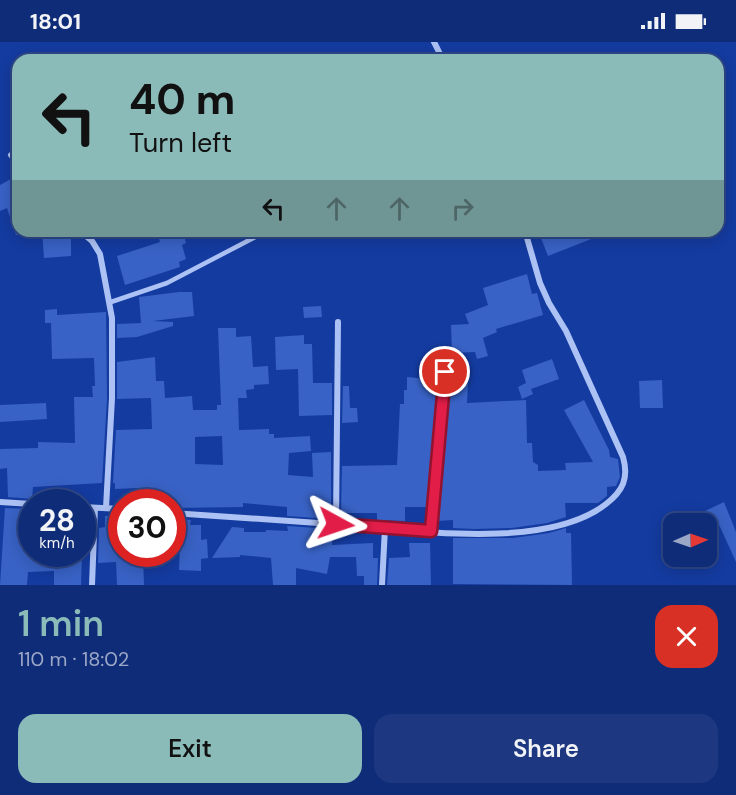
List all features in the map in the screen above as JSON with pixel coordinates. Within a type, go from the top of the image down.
[{"type":"street","points":[[87,237],[100,254],[111,302],[113,364],[106,508],[96,508]]},
{"type":"street","points":[[186,514],[431,531],[510,532],[554,527],[581,519],[601,508],[618,494],[626,480],[627,473],[623,457],[566,331],[540,283],[527,237]]},
{"type":"street","points":[[336,524],[338,322]]},
{"type":"street","points":[[431,531],[445,372]]},
{"type":"street","points":[[0,502],[18,503]]},
{"type":"street","points":[[382,585],[386,528]]},
{"type":"street","points":[[92,585],[93,567]]},
{"type":"lane","points":[[111,302],[167,283],[255,237]]},
{"type":"building","points":[[12,178],[12,223],[7,208],[0,211],[0,185]]},
{"type":"building","points":[[42,237],[71,237],[71,256],[44,258]]},
{"type":"building","points":[[159,237],[184,237],[186,243],[182,245],[186,259],[179,262],[180,267],[125,285],[117,256],[160,242]]},
{"type":"building","points":[[543,237],[596,237],[548,256],[541,238]]},
{"type":"building","points":[[527,274],[532,294],[537,293],[543,315],[496,329],[497,332],[483,338],[488,356],[477,359],[475,352],[452,353],[451,325],[469,324],[465,314],[488,305],[483,288]]},
{"type":"building","points":[[192,292],[194,316],[153,321],[173,322],[173,326],[137,337],[117,338],[117,324],[141,323],[139,297]]},
{"type":"building","points":[[321,306],[322,317],[304,318],[303,307]]},
{"type":"building","points":[[57,309],[57,315],[106,312],[107,398],[102,483],[18,489],[18,498],[8,497],[7,468],[0,469],[0,449],[38,448],[38,442],[75,443],[74,397],[93,397],[94,358],[52,359],[51,323],[45,323],[45,310]]},
{"type":"building","points":[[218,328],[236,328],[236,337],[251,336],[253,367],[268,366],[269,384],[254,385],[254,389],[246,390],[247,398],[238,398],[239,430],[269,429],[269,434],[274,434],[274,438],[310,436],[311,451],[289,453],[288,475],[313,477],[312,453],[331,452],[331,519],[287,516],[287,507],[243,503],[243,507],[186,508],[186,489],[115,489],[115,483],[113,483],[116,430],[152,429],[151,398],[117,399],[117,362],[155,357],[156,381],[164,381],[165,398],[192,396],[193,410],[217,410],[217,405],[221,405]],"holes":[[[222,436],[223,465],[195,464],[195,437]]]},
{"type":"building","points":[[304,335],[304,344],[312,344],[313,383],[332,383],[332,415],[299,416],[298,369],[276,370],[275,337]]},
{"type":"building","points":[[552,359],[559,379],[531,389],[533,394],[522,399],[518,387],[526,383],[522,370]]},
{"type":"building","points":[[407,377],[439,380],[428,507],[405,507],[405,521],[377,520],[377,513],[341,513],[342,466],[397,465],[400,404],[404,404]]},
{"type":"building","points":[[662,380],[663,408],[640,408],[639,381]]},
{"type":"building","points":[[450,381],[468,382],[467,403],[526,400],[527,443],[532,443],[533,462],[538,465],[538,471],[566,470],[565,463],[593,462],[564,410],[584,400],[609,450],[610,457],[618,459],[620,477],[616,486],[607,487],[607,496],[598,503],[565,503],[566,517],[547,523],[512,528],[474,529],[453,528],[453,520],[437,521]]},
{"type":"building","points":[[343,386],[349,386],[350,408],[357,408],[358,422],[342,423]]},
{"type":"building","points":[[46,403],[47,419],[0,422],[0,405]]},
{"type":"building","points":[[724,502],[736,532],[736,562],[717,520],[717,513],[706,513],[705,511]]},
{"type":"building","points":[[5,508],[18,508],[18,567],[82,567],[81,585],[54,585],[54,571],[28,572],[27,585],[0,585]]},
{"type":"building","points":[[105,516],[108,516],[108,562],[98,563],[99,528],[105,527]]},
{"type":"building","points":[[186,519],[191,520],[190,525],[201,525],[201,540],[207,539],[208,558],[201,559],[201,571],[179,570],[179,567],[186,567]]},
{"type":"building","points":[[287,526],[332,529],[332,545],[373,543],[373,558],[378,558],[377,585],[364,585],[364,576],[357,576],[356,557],[330,557],[327,574],[296,568],[296,585],[273,585],[271,558],[240,555],[240,557],[212,558],[232,527],[244,528],[244,532],[266,532],[266,530],[288,531]]},
{"type":"building","points":[[566,528],[566,533],[571,533],[572,585],[453,584],[453,538],[513,538]]},
{"type":"building","points":[[409,543],[430,543],[431,585],[387,585],[389,558],[410,557]]},
{"type":"building","points":[[116,567],[143,567],[144,585],[117,585]]},
{"type":"route","points":[[336,524],[431,531],[445,372]]}]
